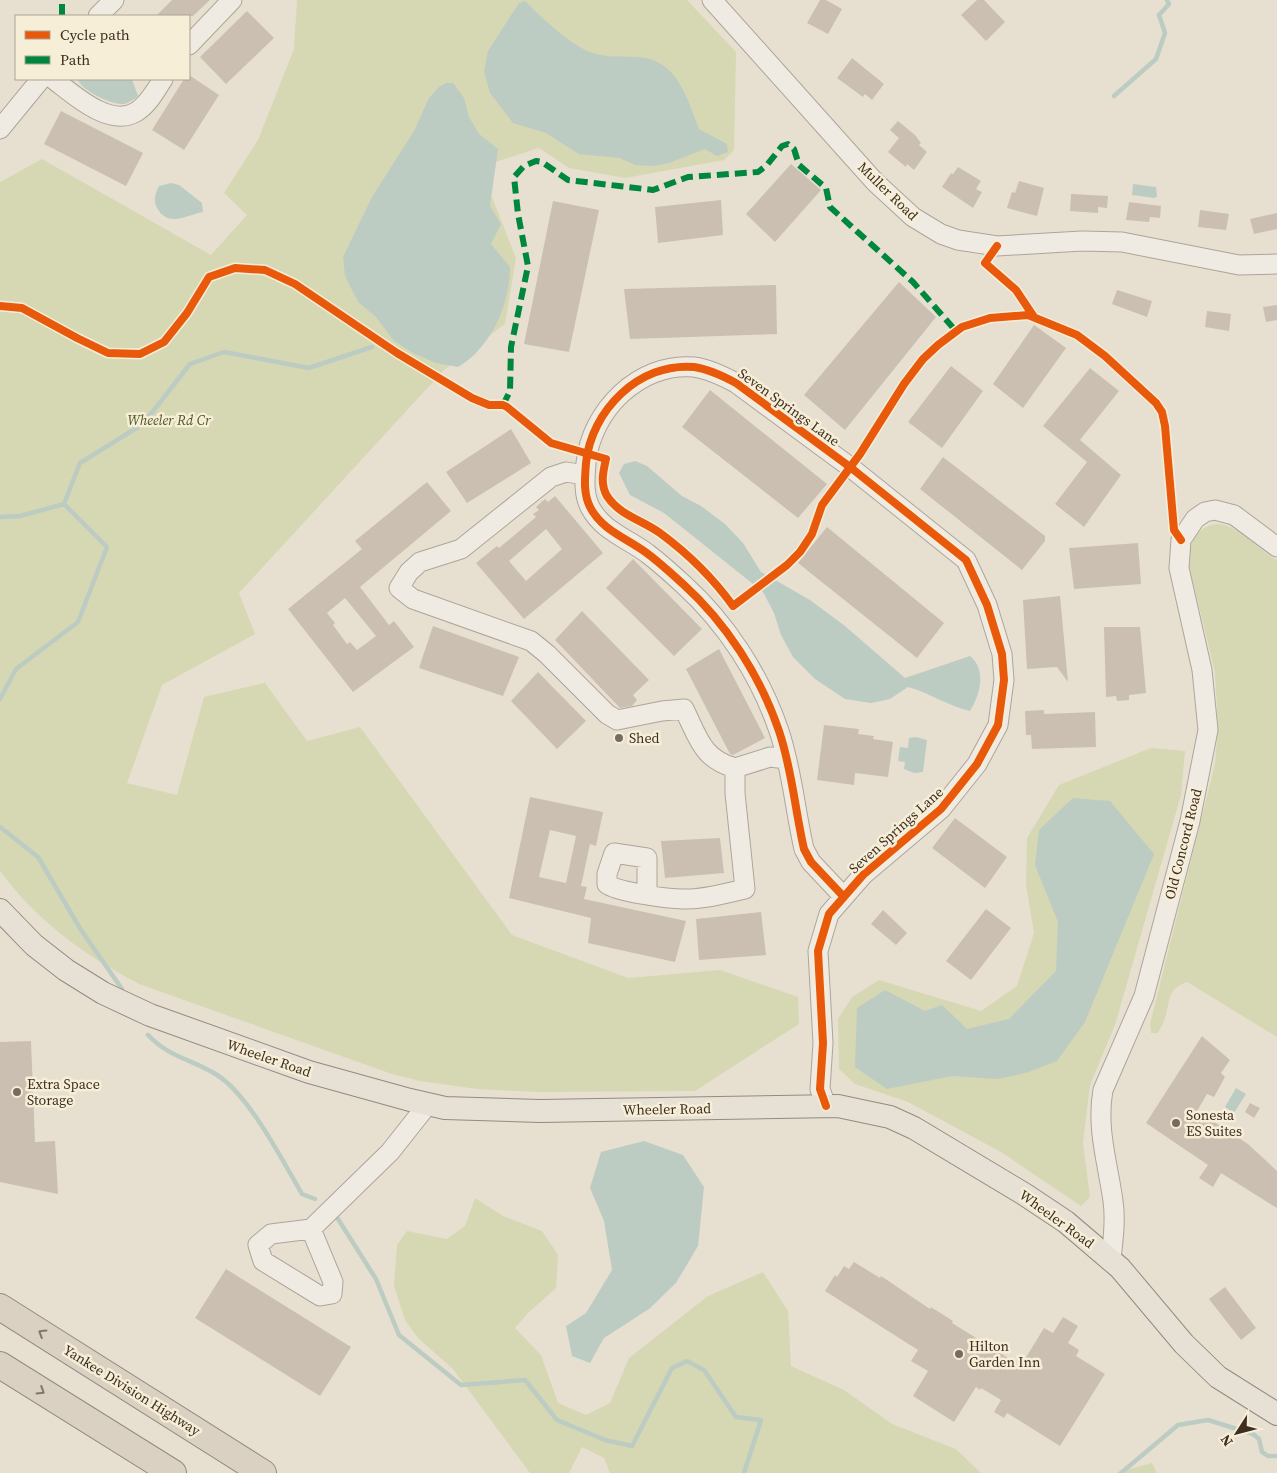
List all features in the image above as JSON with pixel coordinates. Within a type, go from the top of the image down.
[{"type":"highway","name":"Yankee Division Highway","points":[[0,1307],[254,1468],[273,1473]]},
{"type":"highway","points":[[0,1365],[173,1473]]},
{"type":"main road","name":"Wheeler Road","points":[[0,910],[34,946],[66,970],[103,993],[150,1015],[309,1072],[445,1108],[540,1111],[826,1106],[890,1117],[914,1128],[1024,1194],[1066,1222],[1111,1259],[1200,1360],[1238,1392],[1277,1414]]},
{"type":"street","points":[[99,15],[114,0]]},
{"type":"street","points":[[190,44],[232,0]]},
{"type":"street","name":"Muller Road","points":[[712,0],[885,192],[913,217],[941,234],[958,240],[997,246],[1082,241],[1122,242],[1239,265],[1277,264]]},
{"type":"street","points":[[0,129],[40,80]]},
{"type":"street","points":[[54,80],[92,108],[118,116],[136,112],[151,97],[162,80]]},
{"type":"street","name":"Seven Springs Lane","points":[[826,1106],[820,1089],[823,1043],[818,951],[829,914],[863,875],[941,809],[977,764],[998,725],[1004,680],[1002,654],[987,605],[966,560],[758,397],[719,374],[694,367],[655,373],[634,383],[614,400],[592,438],[587,452],[585,475],[586,494],[590,507],[601,522],[648,554],[684,584],[737,646],[768,703],[780,732],[804,850],[811,862],[843,896]]},
{"type":"street","points":[[585,475],[566,472],[550,477],[461,549],[420,562],[409,572],[399,588],[413,599],[531,642],[547,654],[607,714],[617,720],[662,711],[684,709],[695,733],[713,760],[735,768],[770,757],[786,759]]},
{"type":"street","name":"Old Concord Road","points":[[1111,1259],[1114,1228],[1113,1202],[1100,1121],[1100,1105],[1103,1090],[1144,996],[1190,821],[1208,730],[1202,670],[1181,583],[1179,550],[1181,540],[1190,524],[1205,512],[1215,510],[1234,516],[1277,547]]},
{"type":"street","points":[[647,894],[684,899],[745,889],[735,793],[735,768]]},
{"type":"street","points":[[311,1229],[390,1152],[428,1104]]},
{"type":"green space","name":"Wheeler Rd Cr","points":[[297,0],[687,0],[736,52],[734,150],[724,160],[625,178],[569,168],[539,148],[480,167],[516,258],[505,324],[444,370],[239,593],[255,634],[162,685],[127,783],[177,795],[204,697],[265,683],[307,741],[360,727],[512,935],[628,978],[720,970],[798,997],[799,1024],[695,1091],[536,1092],[477,1089],[420,1081],[392,1074],[139,984],[99,961],[63,935],[30,906],[0,871],[0,182],[42,159],[211,255],[247,215],[224,193],[258,140],[294,49]]},
{"type":"green space","points":[[1220,524],[1236,530],[1277,560],[1277,1037],[1187,982],[1172,992],[1158,1033],[1151,1033],[1150,1024],[1215,764],[1218,729],[1215,672],[1188,561],[1193,541],[1201,530]]},
{"type":"green space","points":[[1151,748],[1185,751],[1181,795],[1115,1025],[1090,1085],[1083,1143],[1090,1197],[1081,1206],[1001,1152],[908,1102],[855,1084],[839,1069],[838,1019],[852,997],[879,980],[981,1011],[1017,986],[1034,933],[1026,885],[1027,838],[1059,785]]},
{"type":"green space","points":[[475,1198],[503,1216],[542,1231],[558,1255],[556,1288],[528,1313],[515,1328],[541,1355],[558,1403],[586,1415],[610,1403],[629,1358],[708,1296],[763,1272],[788,1311],[791,1366],[844,1390],[892,1424],[956,1449],[981,1473],[610,1473],[604,1458],[582,1447],[569,1473],[530,1473],[453,1369],[418,1338],[405,1320],[394,1286],[397,1245],[407,1231],[447,1239],[465,1226]]},
{"type":"green space","points":[[1152,1463],[1157,1473],[1116,1473]]},
{"type":"shaded area","points":[[525,1],[557,31],[584,49],[604,56],[639,57],[663,65],[679,83],[699,129],[727,144],[728,152],[717,156],[705,149],[669,163],[653,166],[635,165],[620,158],[579,154],[546,133],[513,123],[490,93],[484,71],[488,51],[519,3]]},
{"type":"shaded area","points":[[78,80],[132,80],[138,96],[130,102],[119,104],[97,96],[84,88]]},
{"type":"shaded area","points":[[446,83],[453,83],[464,98],[469,117],[479,134],[498,149],[490,206],[501,224],[491,244],[510,267],[507,296],[496,324],[480,349],[458,367],[436,363],[413,353],[394,341],[376,317],[358,302],[345,276],[343,257],[372,197],[414,131],[429,98],[439,87]]},
{"type":"shaded area","points":[[171,183],[179,185],[202,203],[203,212],[178,219],[172,219],[161,214],[156,205],[156,194],[159,186]]},
{"type":"shaded area","points":[[1133,184],[1156,187],[1157,196],[1155,198],[1132,195]]},
{"type":"shaded area","points":[[635,461],[647,466],[682,496],[701,506],[725,524],[743,543],[761,572],[810,600],[845,626],[905,678],[970,656],[979,668],[980,683],[977,698],[970,711],[908,687],[890,699],[871,703],[845,699],[815,679],[793,657],[781,635],[774,613],[763,592],[664,513],[630,495],[619,473],[624,464]]},
{"type":"shaded area","points":[[916,737],[927,740],[923,772],[914,773],[904,769],[905,762],[898,761],[900,747],[908,748],[909,738]]},
{"type":"shaded area","points":[[1073,798],[1110,801],[1154,854],[1085,1022],[1057,1061],[1026,1073],[997,1079],[952,1076],[887,1089],[855,1067],[857,1008],[885,990],[925,1011],[942,1005],[967,1029],[1009,1019],[1056,971],[1058,922],[1035,865],[1039,830]]},
{"type":"shaded area","points":[[1236,1088],[1246,1094],[1234,1113],[1225,1107]]},
{"type":"shaded area","points":[[644,1141],[683,1155],[704,1187],[698,1246],[676,1283],[649,1309],[604,1338],[590,1363],[572,1356],[566,1326],[586,1313],[612,1270],[604,1221],[590,1188],[601,1152]]},
{"type":"building","points":[[172,0],[210,0],[193,16],[157,15]]},
{"type":"building","points":[[820,0],[826,0],[842,9],[828,34],[807,23]]},
{"type":"building","points":[[977,0],[984,0],[1005,22],[986,41],[961,15]]},
{"type":"building","points":[[247,11],[274,38],[226,84],[200,57]]},
{"type":"building","points":[[852,58],[884,84],[872,100],[865,94],[863,97],[837,78]]},
{"type":"building","points":[[190,76],[219,95],[184,150],[152,130],[183,80],[190,80]]},
{"type":"building","points":[[61,111],[143,153],[126,186],[44,144]]},
{"type":"building","points":[[898,121],[915,135],[921,143],[919,145],[927,152],[914,170],[907,164],[906,167],[888,152],[899,138],[890,130]]},
{"type":"building","points":[[791,164],[821,190],[775,242],[746,214]]},
{"type":"building","points":[[958,167],[981,181],[976,189],[982,192],[973,208],[942,187],[951,173],[953,174]]},
{"type":"building","points":[[1019,181],[1044,188],[1037,216],[1007,208],[1012,192],[1015,193]]},
{"type":"building","points":[[1071,194],[1108,196],[1107,208],[1098,207],[1098,213],[1070,211]]},
{"type":"building","points":[[721,200],[723,235],[658,243],[655,207]]},
{"type":"building","points":[[553,201],[599,210],[569,352],[524,344]]},
{"type":"building","points":[[1129,202],[1161,206],[1160,218],[1150,217],[1149,222],[1126,220]]},
{"type":"building","points":[[1200,210],[1229,214],[1226,230],[1198,227]]},
{"type":"building","points":[[1277,213],[1277,229],[1254,234],[1250,219]]},
{"type":"building","points":[[899,282],[936,317],[845,430],[804,395]]},
{"type":"building","points":[[776,285],[777,334],[630,339],[624,289]]},
{"type":"building","points":[[1117,290],[1152,301],[1147,317],[1112,304]]},
{"type":"building","points":[[1277,305],[1277,320],[1266,322],[1263,307]]},
{"type":"building","points":[[1207,311],[1231,314],[1229,331],[1205,327]]},
{"type":"building","points":[[1034,325],[1066,348],[1023,408],[993,384]]},
{"type":"building","points":[[951,366],[983,391],[942,448],[908,422]]},
{"type":"building","points":[[1090,368],[1119,391],[1080,440],[1121,475],[1084,527],[1055,504],[1087,462],[1043,426]]},
{"type":"building","points":[[710,390],[827,484],[798,518],[682,427]]},
{"type":"building","points":[[511,429],[531,463],[467,503],[446,472]]},
{"type":"building","points":[[943,457],[1045,536],[1045,541],[1022,570],[920,489]]},
{"type":"building","points":[[427,482],[451,511],[360,587],[389,625],[394,621],[414,647],[353,692],[288,609],[362,549],[355,541]],"holes":[[[345,598],[376,636],[357,650],[350,642],[347,644],[327,613]]]},
{"type":"building","points":[[555,496],[603,553],[524,619],[476,563],[497,546],[499,548],[536,517],[533,514],[539,510],[536,507],[545,499],[548,502]],"holes":[[[546,529],[562,549],[526,581],[509,561]]]},
{"type":"building","points":[[827,527],[944,623],[917,658],[798,563]]},
{"type":"building","points":[[1138,543],[1141,584],[1074,589],[1069,548]]},
{"type":"building","points":[[633,559],[702,629],[674,656],[606,588]]},
{"type":"building","points":[[1060,596],[1068,682],[1057,667],[1027,669],[1023,600]]},
{"type":"building","points":[[582,611],[649,680],[633,695],[637,700],[632,706],[620,708],[555,640]]},
{"type":"building","points":[[433,626],[519,657],[503,696],[419,668]]},
{"type":"building","points":[[1104,627],[1140,627],[1146,693],[1129,695],[1129,700],[1117,701],[1116,696],[1106,697]]},
{"type":"building","points":[[719,649],[765,738],[733,755],[730,754],[686,669]]},
{"type":"building","points":[[538,672],[586,721],[557,749],[511,701]]},
{"type":"building","points":[[1044,710],[1044,714],[1095,712],[1096,747],[1032,749],[1031,735],[1026,735],[1025,711]]},
{"type":"building","points":[[824,725],[859,729],[858,734],[874,736],[873,739],[893,742],[888,777],[855,773],[854,785],[817,780]]},
{"type":"building","points":[[530,797],[603,812],[596,846],[590,844],[581,886],[587,887],[584,899],[686,921],[675,962],[588,943],[591,918],[509,898]],"holes":[[[550,830],[576,836],[566,883],[539,877]]]},
{"type":"building","points":[[955,818],[1007,857],[985,888],[932,848]]},
{"type":"building","points":[[720,838],[724,873],[665,878],[661,841]]},
{"type":"building","points":[[986,909],[1011,928],[971,980],[946,961]]},
{"type":"building","points":[[883,910],[907,933],[896,945],[871,924]]},
{"type":"building","points":[[761,912],[766,955],[699,960],[696,919]]},
{"type":"building","name":"Sonesta ES Suites","points":[[1202,1036],[1230,1060],[1221,1073],[1225,1077],[1214,1097],[1207,1094],[1197,1111],[1248,1144],[1277,1171],[1277,1208],[1221,1173],[1213,1187],[1199,1178],[1208,1165],[1146,1123]]},
{"type":"building","name":"Extra Space Storage","points":[[31,1041],[35,1142],[55,1141],[58,1194],[0,1182],[0,1042]]},
{"type":"building","points":[[1250,1103],[1260,1108],[1254,1118],[1245,1112]]},
{"type":"building","name":"Hilton Garden Inn","points":[[854,1262],[880,1278],[881,1276],[930,1309],[931,1307],[953,1321],[952,1323],[987,1343],[1020,1367],[1044,1328],[1053,1333],[1063,1317],[1078,1326],[1068,1343],[1079,1350],[1076,1356],[1105,1374],[1060,1446],[1007,1413],[1004,1418],[994,1412],[1001,1400],[981,1388],[980,1390],[976,1387],[954,1422],[913,1396],[928,1371],[911,1361],[918,1350],[825,1291],[835,1275],[837,1277],[844,1266],[849,1269]]},
{"type":"building","points":[[226,1269],[351,1347],[320,1396],[195,1318]]},
{"type":"building","points":[[1225,1287],[1256,1328],[1241,1340],[1209,1299]]},
{"type":"waterway","points":[[1114,96],[1156,59],[1165,33],[1159,15],[1169,4],[1167,0]]},
{"type":"waterway","points":[[64,504],[80,463],[143,424],[190,364],[224,352],[309,368],[372,347]]},
{"type":"waterway","points":[[0,517],[20,516],[64,504]]},
{"type":"waterway","points":[[0,699],[16,669],[78,622],[107,547],[64,504]]},
{"type":"waterway","points":[[0,827],[38,857],[81,930],[122,989]]},
{"type":"waterway","points":[[148,1035],[156,1043],[173,1054],[208,1070],[229,1084],[253,1112],[302,1194],[315,1199]]},
{"type":"waterway","points":[[338,1219],[376,1279],[399,1335],[461,1385],[525,1380],[557,1420],[605,1440],[632,1446],[672,1368],[687,1361],[704,1370],[736,1417],[761,1420],[744,1473]]},
{"type":"waterway","points":[[1121,1473],[1178,1425],[1208,1420],[1253,1434],[1259,1439],[1262,1452],[1268,1456],[1277,1456]]},
{"type":"marked path","points":[[62,0],[62,15]]},
{"type":"marked path","points":[[503,405],[510,391],[511,347],[528,266],[518,214],[514,177],[524,166],[536,161],[542,162],[568,180],[653,190],[688,177],[758,172],[767,165],[782,146],[788,144],[794,149],[799,165],[826,188],[830,207],[913,282],[956,331]]},
{"type":"cycle path","points":[[997,246],[985,263],[1016,290],[1034,317]]},
{"type":"cycle path","points":[[0,306],[22,308],[108,353],[140,354],[164,342],[187,313],[209,277],[235,268],[265,270],[295,284],[397,353],[472,398],[489,405],[503,405],[507,407],[551,443],[606,459],[603,482],[607,496],[612,503],[624,513],[653,528],[680,549],[699,566],[733,606],[787,565],[800,552],[812,534],[822,505],[860,454],[904,384],[923,359],[962,327],[990,318],[1028,315],[1077,335],[1105,356],[1156,403],[1162,412],[1165,426],[1174,530],[1181,540]]},
{"type":"cycle path","points":[[826,1106],[820,1089],[823,1043],[818,951],[829,914],[863,875],[941,809],[977,764],[998,725],[1004,680],[1002,654],[987,605],[966,560],[850,467],[736,383],[721,375],[694,367],[674,368],[655,373],[637,381],[621,394],[608,408],[597,425],[586,463],[585,485],[588,502],[601,522],[652,557],[699,599],[740,651],[762,690],[779,731],[787,760],[804,849],[811,862],[843,896]]},
{"type":"place","name":"Shed","points":[[619,738]]},
{"type":"place","name":"Extra Space Storage","points":[[17,1092]]},
{"type":"place","name":"Sonesta ES Suites","points":[[1176,1123]]},
{"type":"place","name":"Hilton Garden Inn","points":[[959,1354]]}]
